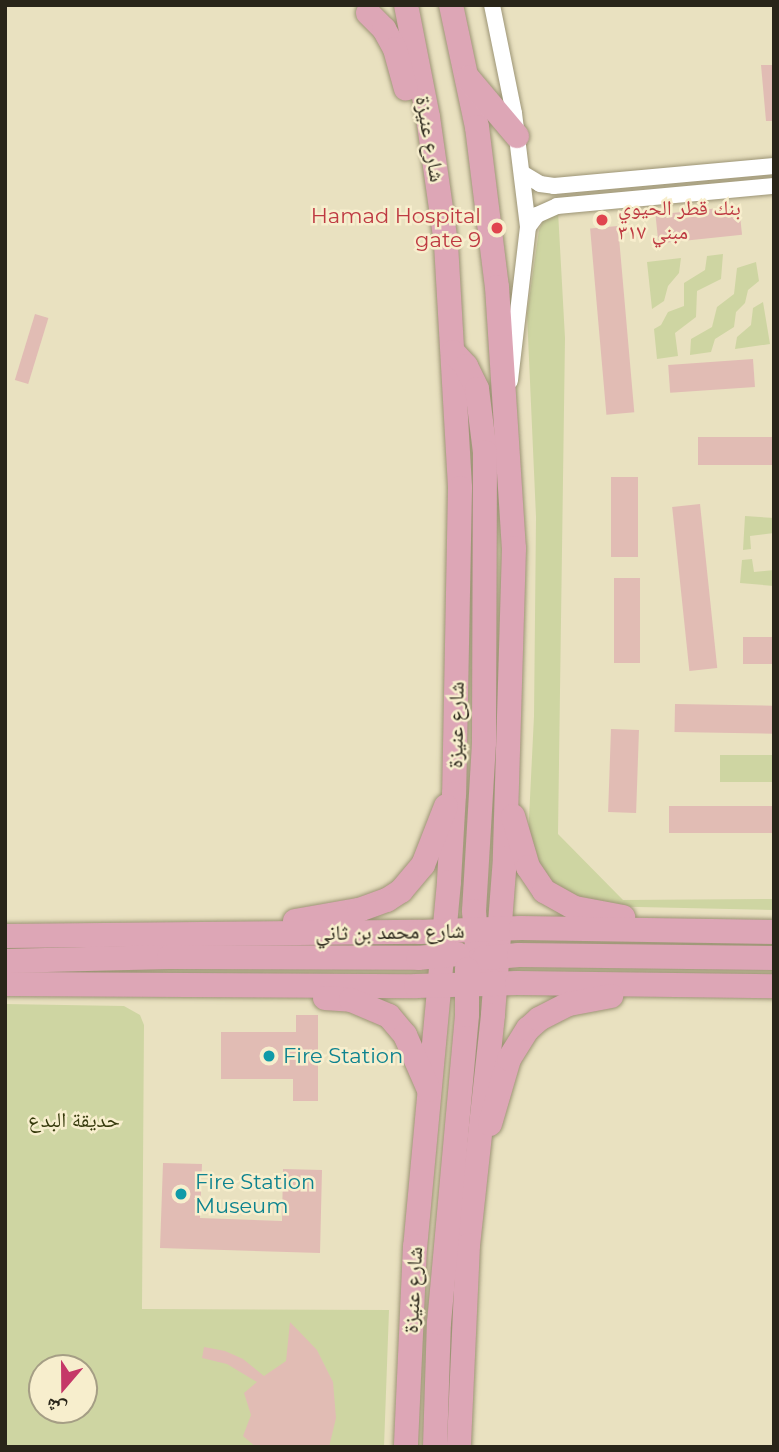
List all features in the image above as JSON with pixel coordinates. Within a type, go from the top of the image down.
[{"type":"main road","name":"شارع عنيزة","points":[[406,5],[428,117],[446,244],[460,488],[454,794],[446,930],[495,985],[468,1245],[459,1447]]},
{"type":"main road","name":"شارع عنيزة","points":[[406,1447],[415,1260],[441,984],[500,930],[508,806],[514,548],[507,400],[484,176],[468,78],[451,5]]},
{"type":"main road","points":[[368,13],[390,38],[410,96],[428,117]]},
{"type":"main road","points":[[468,78],[517,136]]},
{"type":"main road","points":[[435,1447],[446,1226],[471,956],[486,664],[485,452],[477,388],[466,366],[453,352]]},
{"type":"main road","points":[[270,933],[287,923],[375,906],[401,891],[423,866],[441,816],[454,794]]},
{"type":"main road","points":[[508,806],[528,867],[540,886],[555,899],[594,914],[697,924],[724,932]]},
{"type":"main road","name":"شارع محمد بن ثاني","points":[[5,936],[446,930]]},
{"type":"main road","points":[[500,930],[774,932]]},
{"type":"main road","points":[[5,961],[169,957],[774,958]]},
{"type":"main road","points":[[267,983],[298,995],[351,1000],[382,1011],[405,1035],[429,1091]]},
{"type":"main road","points":[[5,984],[441,984]]},
{"type":"main road","points":[[495,985],[774,986]]},
{"type":"main road","points":[[480,1139],[493,1119],[509,1059],[528,1030],[539,1019],[569,1004],[611,996],[629,985]]},
{"type":"street","name":"شارع عنيزة","points":[[492,5],[517,136],[528,227],[507,400]]},
{"type":"street","points":[[522,173],[540,184],[554,186],[774,166]]},
{"type":"street","points":[[528,227],[537,215],[557,206],[774,186]]},
{"type":"green space","points":[[558,211],[565,338],[558,834],[623,900],[774,899],[774,910],[593,906],[542,877],[528,839],[534,716],[536,517],[527,314],[539,230],[544,219]]},
{"type":"green space","points":[[723,254],[721,279],[697,291],[696,317],[675,333],[678,356],[657,359],[654,329],[661,325],[668,312],[684,306],[684,283],[705,270],[707,256]]},
{"type":"green space","points":[[681,258],[679,273],[668,286],[664,301],[652,309],[647,262]]},
{"type":"green space","points":[[756,262],[759,281],[748,290],[745,303],[736,312],[734,327],[715,339],[711,352],[690,355],[691,339],[712,327],[717,307],[734,294],[737,268]]},
{"type":"green space","points":[[763,302],[770,344],[735,349],[737,337],[751,325],[753,308]]},
{"type":"green space","points":[[745,516],[774,518],[774,533],[750,536],[751,549],[743,550]]},
{"type":"green space","points":[[752,559],[754,572],[774,570],[774,586],[740,583],[742,560]]},
{"type":"green space","points":[[720,755],[774,755],[774,782],[720,782]]},
{"type":"green space","name":"حديقة البدع","points":[[5,1004],[124,1006],[140,1015],[144,1025],[142,1309],[389,1310],[384,1447],[5,1447]]},
{"type":"building","points":[[761,65],[774,65],[774,121],[766,121]]},
{"type":"building","points":[[739,206],[742,235],[658,244],[655,215]]},
{"type":"building","points":[[618,226],[634,412],[606,415],[590,228]]},
{"type":"building","points":[[35,314],[48,318],[28,384],[15,380]]},
{"type":"building","points":[[753,359],[755,387],[670,393],[668,365]]},
{"type":"building","points":[[698,437],[774,437],[774,465],[698,465]]},
{"type":"building","points":[[611,477],[638,477],[638,557],[611,557]]},
{"type":"building","points":[[700,504],[717,668],[689,671],[672,507]]},
{"type":"building","points":[[614,578],[640,578],[640,663],[614,663]]},
{"type":"building","points":[[743,637],[774,637],[774,664],[743,664]]},
{"type":"building","points":[[675,704],[774,706],[773,734],[675,732]]},
{"type":"building","points":[[611,729],[639,730],[636,813],[608,812]]},
{"type":"building","points":[[669,806],[774,806],[774,833],[669,833]]},
{"type":"building","name":"Fire Station","points":[[296,1015],[318,1015],[318,1101],[293,1101],[293,1079],[221,1079],[221,1032],[296,1032]]},
{"type":"building","name":"Fire Station Museum","points":[[163,1163],[202,1164],[200,1218],[282,1221],[283,1169],[322,1170],[320,1253],[160,1248]]},
{"type":"building","points":[[290,1322],[317,1350],[333,1382],[336,1418],[329,1447],[256,1447],[243,1436],[251,1415],[244,1393],[257,1382],[227,1364],[202,1358],[204,1347],[225,1351],[243,1359],[264,1376],[286,1361]]},
{"type":"place","name":"بنك قطر الحيوي مبني ٣١٧","points":[[602,220]]},
{"type":"place","name":"Hamad Hospital gate 9","points":[[497,228]]},
{"type":"place","name":"Fire Station","points":[[269,1056]]},
{"type":"place","name":"Fire Station Museum","points":[[181,1194]]}]
